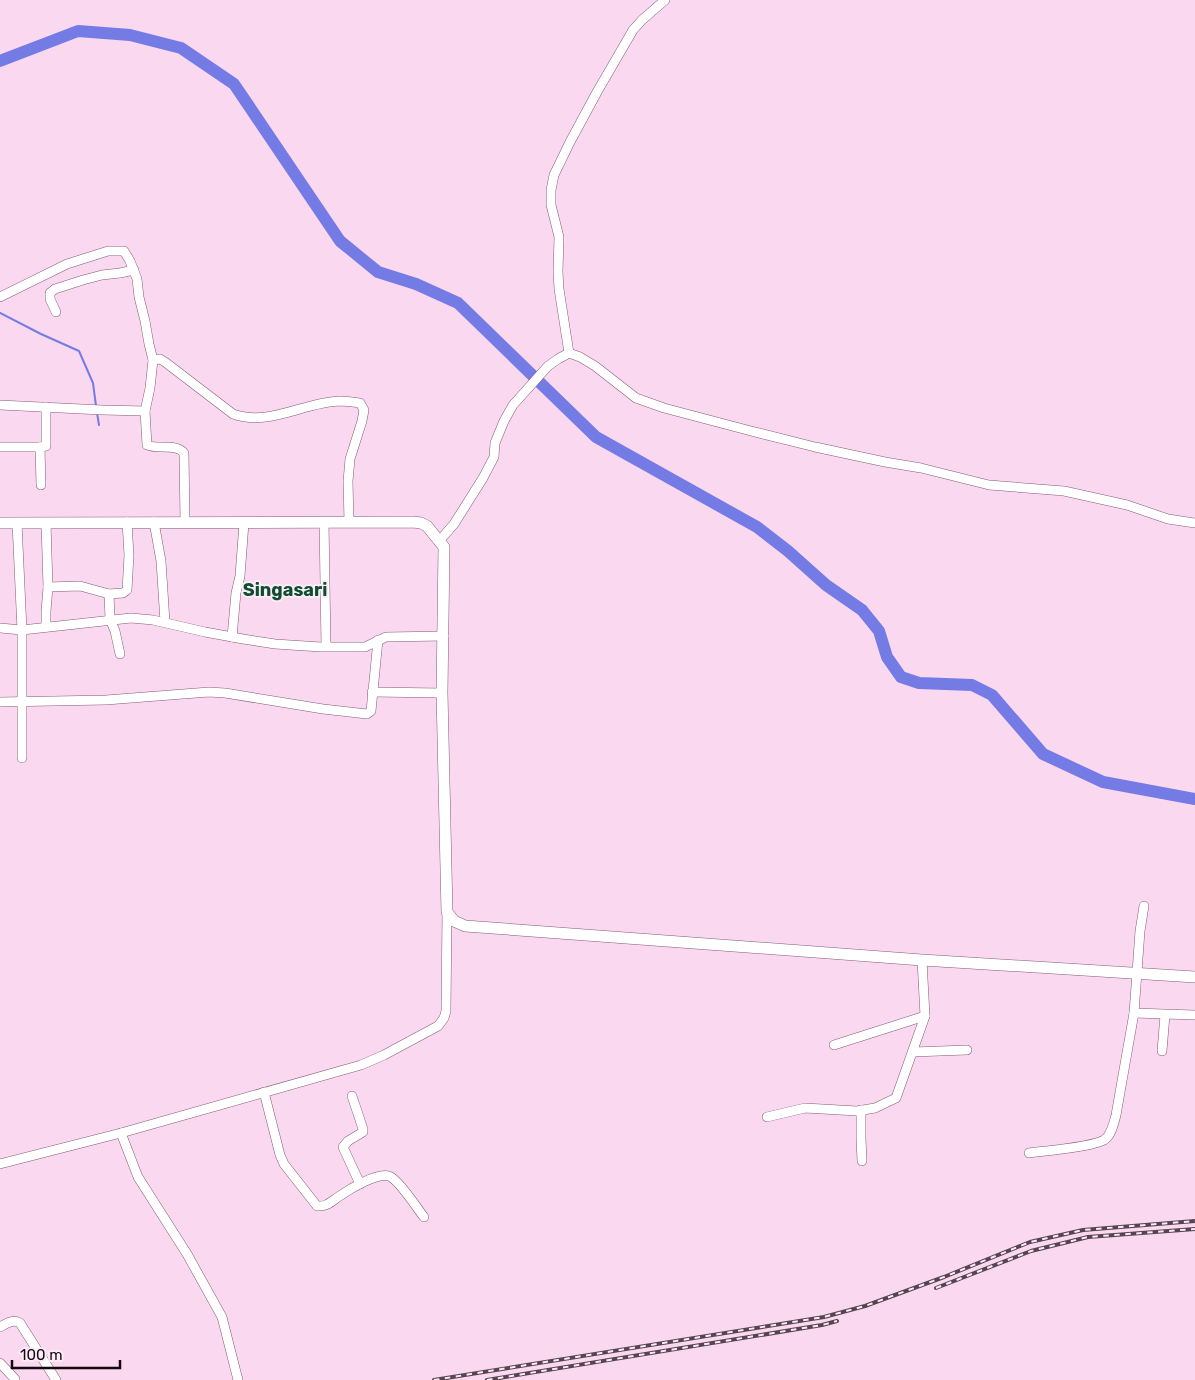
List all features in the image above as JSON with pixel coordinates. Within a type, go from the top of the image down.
[{"type":"street","points":[[569,353],[559,289],[559,237],[551,205],[554,175],[597,92],[633,30],[665,0]]},
{"type":"street","points":[[0,297],[67,264],[108,251],[124,251],[138,279],[139,297],[153,360],[145,411],[147,445],[177,448],[184,453],[185,522]]},
{"type":"street","points":[[56,312],[50,296],[50,293],[55,289],[102,275],[134,270]]},
{"type":"street","points":[[440,540],[454,524],[483,478],[494,457],[495,443],[504,421],[513,405],[548,366],[569,353],[595,366],[636,398],[664,408],[751,432],[885,462],[922,468],[988,485],[1074,493],[1128,505],[1168,519],[1195,523]]},
{"type":"street","points":[[153,360],[160,359],[165,362],[233,414],[240,417],[253,419],[338,401],[360,403],[364,410],[350,459],[348,481],[349,522]]},
{"type":"street","points":[[0,405],[145,411]]},
{"type":"street","points":[[0,447],[46,446],[46,407]]},
{"type":"street","points":[[40,447],[41,485]]},
{"type":"street","points":[[46,522],[48,587],[46,627]]},
{"type":"street","points":[[48,587],[80,586],[109,594],[123,593],[128,590],[129,555],[127,522]]},
{"type":"street","points":[[154,522],[160,554],[165,622]]},
{"type":"street","points":[[324,522],[326,646]]},
{"type":"street","points":[[0,523],[349,522],[421,523],[427,526],[444,547],[442,693],[447,912],[446,1011],[442,1022],[438,1026],[361,1065],[121,1133],[0,1164]]},
{"type":"street","points":[[17,523],[22,630],[22,758]]},
{"type":"street","points":[[232,637],[236,593],[240,576],[244,523]]},
{"type":"street","points":[[109,594],[110,619],[115,631],[120,654]]},
{"type":"street","points":[[0,628],[22,630],[131,618],[165,622],[205,632],[275,644],[365,647],[386,637],[444,636]]},
{"type":"street","points":[[0,702],[106,700],[209,692],[365,715],[371,711],[378,640]]},
{"type":"street","points":[[372,692],[442,693]]},
{"type":"street","points":[[1029,1153],[1103,1141],[1113,1126],[1134,1013],[1144,906]]},
{"type":"street","points":[[447,912],[458,924],[470,928],[1195,977]]},
{"type":"street","points":[[767,1117],[806,1108],[861,1110],[875,1108],[896,1098],[925,1016],[922,960]]},
{"type":"street","points":[[1134,1013],[1195,1015]]},
{"type":"street","points":[[1162,1051],[1165,1015]]},
{"type":"street","points":[[834,1045],[925,1016]]},
{"type":"street","points":[[913,1052],[967,1050]]},
{"type":"street","points":[[264,1092],[284,1164],[317,1206],[327,1205],[348,1190],[383,1175],[391,1177],[424,1217]]},
{"type":"street","points":[[352,1096],[363,1130],[345,1143],[343,1147],[360,1184]]},
{"type":"street","points":[[861,1110],[862,1160]]},
{"type":"street","points":[[121,1133],[138,1177],[187,1254],[222,1317],[238,1380]]},
{"type":"street","points":[[0,1327],[11,1322],[16,1321],[20,1323],[56,1380]]},
{"type":"street","points":[[0,1363],[15,1379]]},
{"type":"waterway","points":[[0,61],[78,31],[130,35],[181,48],[234,84],[340,241],[378,272],[416,284],[458,303],[596,437],[757,527],[788,551],[826,585],[862,610],[879,631],[887,657],[901,677],[919,683],[972,685],[992,695],[1043,754],[1103,782],[1195,799]]},
{"type":"waterway","points":[[0,313],[79,351],[93,383],[96,406]]},
{"type":"waterway","points":[[97,413],[99,425]]},
{"type":"railway","points":[[434,1380],[824,1317],[865,1306],[944,1277],[1030,1242],[1083,1230],[1195,1221]]},
{"type":"railway","points":[[936,1288],[1031,1251],[1088,1237],[1195,1229]]},
{"type":"railway","points":[[487,1380],[837,1321]]},
{"type":"district","name":"Singasari","points":[[285,590]]}]
